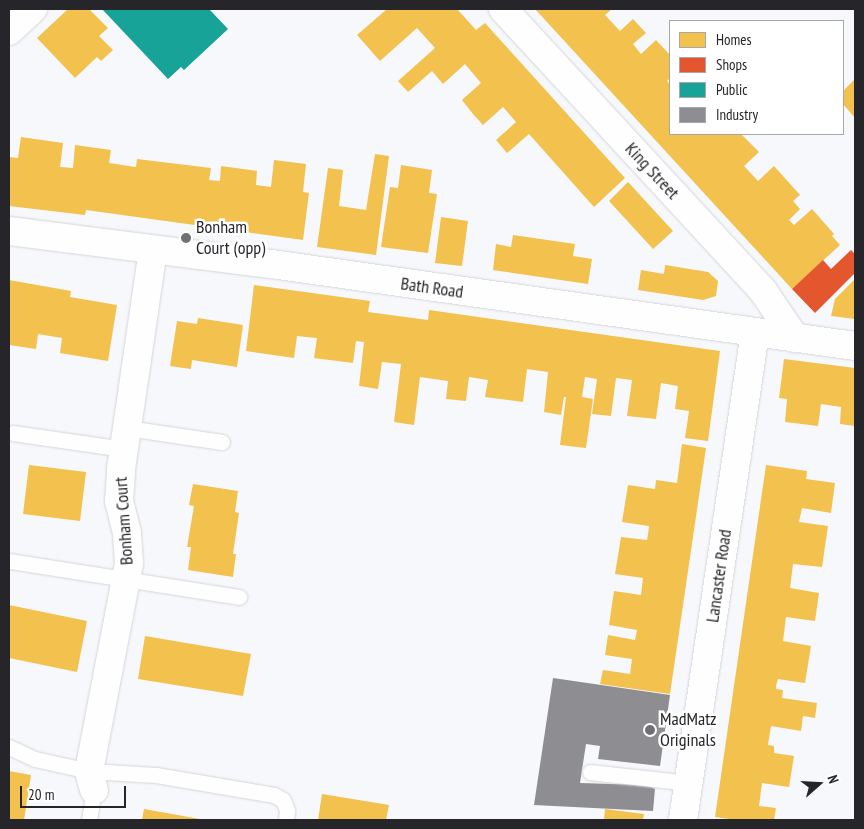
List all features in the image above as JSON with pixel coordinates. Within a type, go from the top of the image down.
[{"type":"street","points":[[9,29],[32,9]]},
{"type":"street","name":"King Street","points":[[504,9],[763,292],[795,338]]},
{"type":"street","name":"Bath Road","points":[[9,231],[855,346]]},
{"type":"street","name":"Bonham Court","points":[[92,781],[129,563],[127,533],[120,501],[125,438],[153,250]]},
{"type":"street","name":"Lancaster Road","points":[[683,820],[755,332]]},
{"type":"lane","points":[[13,433],[222,442]]},
{"type":"lane","points":[[10,562],[239,597]]},
{"type":"lane","points":[[9,748],[92,781],[156,775],[274,795],[283,800],[287,810],[286,820]]},
{"type":"lane","points":[[590,772],[689,783]]},
{"type":"lane","points":[[89,820],[92,781]]},
{"type":"building: Homes","points":[[68,9],[89,9],[108,28],[99,36],[113,50],[101,61],[97,57],[75,78],[37,38]]},
{"type":"building: Homes","points":[[387,9],[457,9],[476,30],[485,23],[625,178],[594,207],[529,134],[507,153],[496,140],[516,122],[503,107],[483,125],[473,114],[462,100],[481,83],[465,64],[443,84],[432,71],[408,92],[398,81],[435,48],[417,28],[380,61],[357,35]]},
{"type":"building: Homes","points":[[535,9],[612,9],[605,15],[620,31],[633,19],[646,33],[633,44],[641,54],[656,40],[669,54],[669,79],[667,81],[669,83],[669,135],[742,135],[759,152],[744,166],[758,181],[774,166],[800,195],[793,201],[800,209],[789,220],[794,225],[812,209],[834,234],[832,236],[840,245],[792,289]]},
{"type":"building: Homes","points":[[855,79],[855,118],[844,105],[844,90]]},
{"type":"building: Homes","points":[[21,137],[63,143],[60,167],[73,168],[75,145],[111,150],[109,163],[136,167],[137,159],[211,168],[209,180],[220,181],[221,166],[257,171],[256,185],[271,187],[274,160],[306,164],[303,192],[309,193],[303,240],[86,210],[85,215],[9,206],[9,157],[18,158]]},
{"type":"building: Homes","points":[[375,154],[389,156],[376,255],[317,247],[328,168],[343,170],[339,206],[366,210]]},
{"type":"building: Homes","points":[[401,165],[432,170],[429,193],[437,194],[428,253],[381,247],[390,187],[398,188]]},
{"type":"building: Homes","points":[[628,182],[673,231],[653,249],[609,201]]},
{"type":"building: Homes","points":[[441,217],[468,221],[462,266],[435,263]]},
{"type":"building: Homes","points":[[513,235],[575,244],[573,256],[592,259],[588,284],[493,270],[496,244],[511,247]]},
{"type":"building: Homes","points":[[665,265],[708,272],[718,281],[716,296],[703,300],[638,290],[641,270],[664,274]]},
{"type":"building: Homes","points":[[9,280],[71,291],[70,297],[117,305],[108,361],[60,353],[62,338],[38,334],[36,349],[9,345]]},
{"type":"building: Homes","points":[[854,280],[855,319],[831,316],[835,299]]},
{"type":"building: Homes","points":[[254,285],[370,301],[368,312],[428,320],[429,310],[720,351],[708,441],[685,438],[689,411],[675,409],[678,386],[661,383],[656,419],[627,416],[632,380],[616,378],[611,416],[592,414],[597,379],[585,377],[582,397],[593,399],[586,448],[560,445],[566,397],[564,397],[561,415],[544,412],[548,372],[527,369],[523,402],[485,397],[488,380],[469,377],[466,401],[446,399],[448,381],[420,377],[414,425],[394,422],[401,364],[382,362],[378,389],[359,386],[364,342],[356,341],[353,363],[314,358],[317,338],[297,336],[294,358],[246,351]]},
{"type":"building: Homes","points":[[198,318],[243,325],[237,367],[192,360],[191,369],[170,366],[177,321],[197,324]]},
{"type":"building: Homes","points":[[784,359],[855,368],[855,426],[840,424],[841,407],[821,404],[818,426],[785,422],[787,399],[779,398]]},
{"type":"building: Homes","points":[[682,444],[706,448],[670,694],[600,684],[603,670],[630,674],[632,659],[605,655],[608,635],[635,640],[637,630],[609,625],[614,591],[641,595],[643,578],[615,574],[621,537],[647,540],[648,534],[649,526],[622,522],[628,485],[655,489],[656,480],[677,483]]},
{"type":"building: Homes","points":[[29,465],[86,472],[80,521],[23,514]]},
{"type":"building: Homes","points":[[766,465],[807,471],[806,479],[835,483],[831,513],[802,508],[799,522],[828,526],[822,567],[793,564],[790,588],[819,593],[815,621],[786,617],[783,641],[811,646],[805,683],[778,679],[776,686],[776,689],[783,690],[782,698],[817,703],[815,718],[803,716],[801,731],[771,726],[768,745],[774,746],[774,753],[794,756],[789,787],[762,783],[759,806],[776,808],[774,820],[736,820],[715,817]]},
{"type":"building: Homes","points":[[193,484],[238,491],[235,512],[239,513],[233,554],[236,554],[233,577],[188,570],[191,547],[187,547],[194,506],[189,505]]},
{"type":"building: Homes","points":[[9,605],[87,621],[77,672],[9,658]]},
{"type":"building: Homes","points":[[145,636],[251,654],[243,696],[138,679]]},
{"type":"building: Homes","points":[[9,771],[31,775],[24,820],[9,820]]},
{"type":"building: Homes","points":[[322,794],[389,805],[386,820],[318,820]]},
{"type":"building: Homes","points":[[144,809],[200,819],[200,820],[142,820]]},
{"type":"building: Homes","points":[[605,809],[644,814],[643,820],[604,820]]},
{"type":"building: Shops","points":[[851,250],[855,254],[855,273],[815,313],[792,289],[823,260],[831,269]]},
{"type":"building: Public","points":[[102,9],[209,9],[228,29],[184,70],[181,67],[168,79]]},
{"type":"building: Industry","points":[[553,678],[670,695],[660,766],[598,759],[600,746],[586,744],[580,783],[647,785],[655,789],[653,811],[534,805]]},
{"type":"place","name":"Bonham Court (opp)","points":[[186,238]]},
{"type":"place","name":"MadMatz Originals","points":[[650,730]]}]
